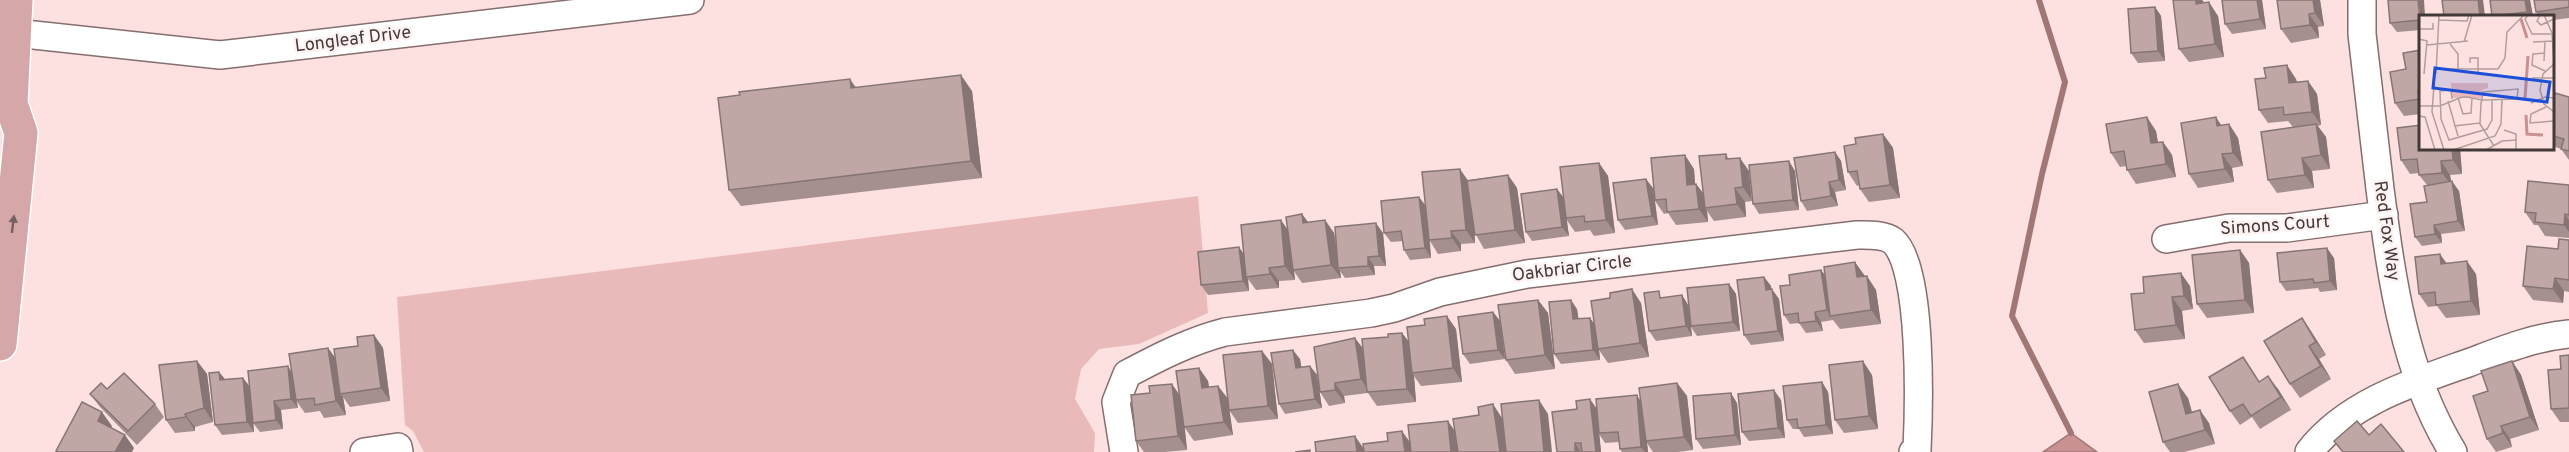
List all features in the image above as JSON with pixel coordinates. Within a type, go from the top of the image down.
[{"type":"main road","points":[[1,322],[21,133],[6,111],[15,33],[16,0]]},
{"type":"street","name":"Longleaf Drive","points":[[15,33],[220,55],[690,0]]},
{"type":"street","name":"Red Fox Way","points":[[2362,0],[2362,34],[2400,323],[2418,381],[2453,452]]},
{"type":"street","name":"Simons Court","points":[[2166,239],[2229,228],[2287,228],[2384,215]]},
{"type":"street","name":"Oakbriar Circle","points":[[1124,452],[1116,402],[1126,374],[1203,337],[1394,308],[1440,292],[1527,274],[1857,235],[1874,235],[1892,241],[1907,261],[1917,337],[1919,393],[1917,450],[1913,452]]},
{"type":"street","points":[[2310,452],[2322,436],[2361,408],[2418,381],[2506,347],[2569,334]]},
{"type":"street","points":[[364,452],[398,447],[399,452]]},
{"type":"shaded area","points":[[1198,196],[1208,313],[1139,344],[1099,349],[1081,369],[1075,399],[1095,433],[1094,452],[424,452],[413,431],[405,425],[397,297]]},
{"type":"shaded area","points":[[2071,433],[2097,452],[2043,452]]},
{"type":"building","points":[[2173,0],[2196,0],[2196,4],[2209,2],[2215,44],[2179,49]]},
{"type":"building","points":[[2222,0],[2257,0],[2260,19],[2225,24]]},
{"type":"building","points":[[2277,0],[2313,0],[2315,13],[2309,14],[2310,25],[2281,29]]},
{"type":"building","points":[[2388,0],[2418,0],[2419,20],[2390,23]]},
{"type":"building","points":[[2442,0],[2478,0],[2480,15],[2444,15]]},
{"type":"building","points":[[2490,0],[2525,0],[2527,12],[2492,15]]},
{"type":"building","points":[[2534,0],[2569,0],[2569,7],[2536,12]]},
{"type":"building","points":[[2155,7],[2158,51],[2131,53],[2128,9]]},
{"type":"building","points":[[2419,50],[2419,99],[2395,103],[2390,72],[2406,69],[2403,53]]},
{"type":"building","points":[[2287,65],[2289,83],[2308,81],[2312,112],[2284,115],[2283,107],[2259,110],[2255,79],[2266,78],[2264,68]]},
{"type":"building","points":[[961,75],[971,161],[729,190],[718,98],[740,95],[739,92],[850,79],[851,88]]},
{"type":"building","points":[[2555,93],[2569,97],[2569,151],[2561,149],[2564,139],[2554,136]]},
{"type":"building","points":[[2147,117],[2151,143],[2163,142],[2166,164],[2127,170],[2124,151],[2111,153],[2106,124]]},
{"type":"building","points":[[2216,117],[2217,126],[2229,124],[2233,153],[2222,154],[2225,169],[2189,174],[2181,123]]},
{"type":"building","points":[[2316,124],[2321,155],[2302,158],[2305,175],[2268,180],[2261,132]]},
{"type":"building","points":[[2419,125],[2419,150],[2452,150],[2453,160],[2441,161],[2442,173],[2419,175],[2417,159],[2401,160],[2397,128]]},
{"type":"building","points":[[1883,134],[1890,185],[1860,189],[1857,171],[1848,172],[1844,146],[1856,144],[1855,138]]},
{"type":"building","points":[[1835,152],[1839,180],[1829,182],[1831,196],[1801,201],[1794,158]]},
{"type":"building","points":[[1726,154],[1726,159],[1740,158],[1743,187],[1735,188],[1737,204],[1705,208],[1699,156]]},
{"type":"building","points":[[1685,155],[1687,185],[1696,184],[1699,209],[1667,212],[1666,199],[1655,200],[1651,158]]},
{"type":"building","points":[[1789,161],[1793,200],[1753,204],[1749,165]]},
{"type":"building","points":[[1599,163],[1606,220],[1585,222],[1584,216],[1566,218],[1560,167]]},
{"type":"building","points":[[1460,169],[1466,230],[1451,231],[1452,238],[1429,240],[1422,172]]},
{"type":"building","points":[[1508,175],[1515,230],[1475,235],[1467,181]]},
{"type":"building","points":[[1646,179],[1652,216],[1618,220],[1613,183]]},
{"type":"building","points":[[2452,181],[2458,221],[2434,225],[2435,234],[2415,237],[2410,204],[2427,202],[2424,186]]},
{"type":"building","points":[[2528,181],[2569,185],[2569,215],[2565,214],[2564,225],[2535,222],[2536,213],[2525,212]]},
{"type":"building","points":[[1557,189],[1562,227],[1526,232],[1521,194]]},
{"type":"building","points":[[1419,197],[1425,248],[1404,250],[1401,231],[1384,233],[1381,201]]},
{"type":"building","points":[[1302,214],[1303,223],[1325,220],[1331,265],[1293,270],[1286,217]]},
{"type":"building","points":[[1281,220],[1285,266],[1269,268],[1270,274],[1246,277],[1241,225]]},
{"type":"building","points":[[1376,223],[1379,256],[1368,257],[1368,266],[1338,268],[1335,227]]},
{"type":"building","points":[[2559,239],[2569,240],[2569,280],[2555,278],[2553,289],[2523,286],[2527,246],[2558,249]]},
{"type":"building","points":[[1239,247],[1243,281],[1201,285],[1198,252]]},
{"type":"building","points":[[2327,248],[2330,281],[2314,283],[2313,279],[2280,282],[2277,253]]},
{"type":"building","points":[[2240,250],[2245,300],[2197,304],[2192,255]]},
{"type":"building","points":[[2440,254],[2441,264],[2467,261],[2471,301],[2436,305],[2435,292],[2419,294],[2415,257]]},
{"type":"building","points":[[1855,262],[1857,277],[1867,276],[1871,310],[1830,316],[1824,267]]},
{"type":"building","points":[[1821,270],[1827,310],[1815,312],[1816,321],[1799,323],[1798,313],[1784,315],[1780,286],[1790,285],[1789,275]]},
{"type":"building","points":[[2181,273],[2184,296],[2172,297],[2176,325],[2135,330],[2131,294],[2144,293],[2143,277]]},
{"type":"building","points":[[1764,277],[1766,290],[1772,289],[1778,331],[1744,335],[1737,280]]},
{"type":"building","points":[[1729,284],[1733,322],[1691,326],[1687,288]]},
{"type":"building","points":[[1632,289],[1640,343],[1598,349],[1591,301],[1610,298],[1610,293]]},
{"type":"building","points":[[1659,291],[1660,298],[1682,295],[1686,326],[1649,331],[1644,293]]},
{"type":"building","points":[[1538,300],[1545,355],[1506,360],[1498,305]]},
{"type":"building","points":[[1571,300],[1573,319],[1590,318],[1593,350],[1554,354],[1549,302]]},
{"type":"building","points":[[1493,312],[1498,350],[1463,354],[1458,317]]},
{"type":"building","points":[[1447,316],[1453,368],[1412,373],[1407,327],[1425,325],[1424,319]]},
{"type":"building","points":[[2302,318],[2316,342],[2309,346],[2321,366],[2290,384],[2264,341]]},
{"type":"building","points":[[1402,333],[1407,389],[1367,392],[1362,339],[1388,337],[1388,334]]},
{"type":"building","points":[[374,335],[381,388],[340,394],[334,349],[358,346],[357,337]]},
{"type":"building","points":[[1355,338],[1361,379],[1335,383],[1335,390],[1320,392],[1314,347]]},
{"type":"building","points":[[328,348],[336,401],[315,405],[314,398],[296,400],[289,354]]},
{"type":"building","points":[[1293,350],[1296,368],[1310,366],[1315,399],[1279,404],[1271,353]]},
{"type":"building","points":[[1262,351],[1268,406],[1229,410],[1223,355]]},
{"type":"building","points":[[2569,355],[2569,408],[2551,409],[2548,370],[2561,369],[2560,356]]},
{"type":"building","points":[[2243,357],[2259,382],[2268,376],[2281,397],[2251,416],[2243,404],[2230,411],[2209,377]]},
{"type":"building","points":[[197,361],[204,408],[185,414],[186,417],[166,420],[159,365]]},
{"type":"building","points":[[1863,361],[1869,416],[1835,420],[1829,365]]},
{"type":"building","points":[[2512,361],[2530,417],[2501,426],[2503,433],[2487,439],[2473,396],[2488,391],[2481,371]]},
{"type":"building","points":[[288,366],[291,399],[274,401],[276,420],[253,423],[248,371]]},
{"type":"building","points":[[1199,368],[1202,388],[1218,386],[1224,422],[1184,427],[1176,371]]},
{"type":"building","points":[[219,372],[220,380],[243,378],[247,422],[215,425],[209,373]]},
{"type":"building","points":[[124,373],[155,404],[128,431],[90,394],[101,383],[107,389]]},
{"type":"building","points":[[1822,382],[1826,425],[1798,428],[1797,419],[1787,420],[1783,386]]},
{"type":"building","points":[[1677,383],[1684,437],[1646,441],[1639,388]]},
{"type":"building","points":[[1172,384],[1178,436],[1136,441],[1131,395],[1150,393],[1149,386]]},
{"type":"building","points":[[2178,384],[2186,414],[2200,410],[2205,430],[2163,442],[2149,392]]},
{"type":"building","points":[[1774,390],[1778,428],[1742,432],[1738,394]]},
{"type":"building","points":[[1731,393],[1735,435],[1696,439],[1693,396]]},
{"type":"building","points":[[1637,395],[1641,447],[1620,449],[1618,432],[1599,433],[1596,399]]},
{"type":"building","points":[[1590,399],[1596,452],[1582,452],[1581,443],[1575,443],[1575,452],[1557,452],[1552,412],[1577,409],[1576,401]]},
{"type":"building","points":[[1539,400],[1544,452],[1506,452],[1501,404]]},
{"type":"building","points":[[82,402],[102,412],[98,421],[125,435],[115,452],[56,451]]},
{"type":"building","points":[[1493,404],[1500,452],[1458,452],[1453,419],[1479,415],[1478,407]]},
{"type":"building","points":[[1448,421],[1451,452],[1411,452],[1408,425]]},
{"type":"building","points":[[2357,421],[2369,435],[2381,424],[2404,452],[2343,452],[2334,441]]},
{"type":"building","points":[[1402,431],[1405,452],[1364,452],[1363,444],[1388,441],[1387,433]]},
{"type":"building","points":[[1355,436],[1357,452],[1316,452],[1315,442]]},
{"type":"waterway","points":[[2039,0],[2065,82],[2042,174],[2012,316],[2071,433]]}]
